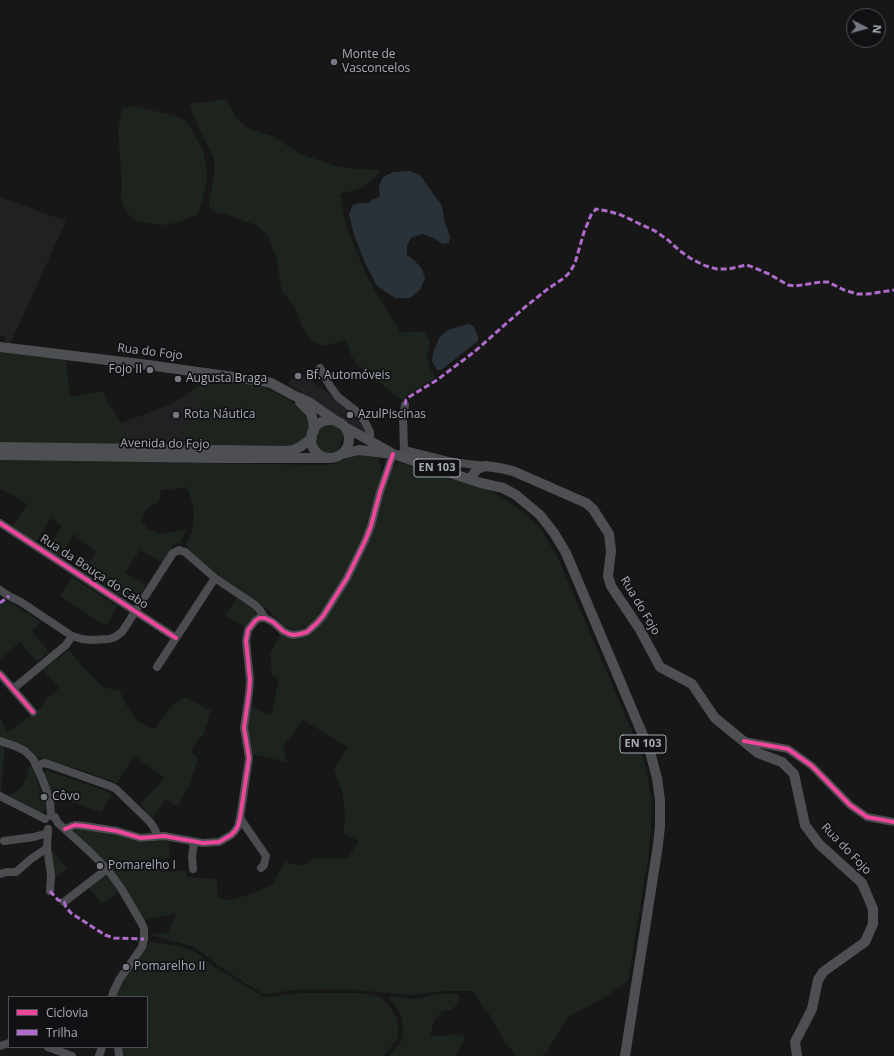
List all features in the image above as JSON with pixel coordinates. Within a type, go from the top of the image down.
[{"type":"main road","name":"Rua do Fojo","points":[[0,347],[236,377],[271,383],[308,402],[342,425]]},
{"type":"main road","name":"Rua do Fojo","points":[[293,395],[311,413],[313,421],[313,434]]},
{"type":"main road","name":"Avenida do Fojo","points":[[0,447],[288,451],[300,447],[313,434],[317,426],[322,423],[334,421],[342,425]]},
{"type":"main road","name":"EN 103","points":[[342,425],[370,441],[399,453],[470,479],[503,488],[516,495],[540,515],[547,523],[558,538],[571,563],[645,738],[654,765],[660,800],[658,845],[625,1056]]},
{"type":"main road","points":[[342,425],[348,432],[349,438],[346,449],[342,454]]},
{"type":"main road","name":"EN 103","points":[[313,434],[312,444],[314,449],[318,454],[329,458]]},
{"type":"main road","name":"EN 103","points":[[342,454],[359,450],[399,453]]},
{"type":"main road","name":"Avenida do Fojo","points":[[0,455],[329,458],[342,454]]},
{"type":"main road","name":"Rua do Fojo","points":[[485,466],[513,471],[586,503],[593,509],[609,534],[610,551],[608,576],[611,586],[639,628],[660,667],[692,684],[715,718],[758,753],[782,762],[794,774],[806,825],[820,844],[862,883],[873,909],[873,924],[865,942],[823,972],[818,980],[812,1009],[794,1042],[797,1056]]},
{"type":"main road","points":[[470,479],[477,469],[485,466]]},
{"type":"main road","points":[[482,483],[488,471],[500,468]]},
{"type":"main road","name":"EN 103","points":[[482,483],[509,497],[535,517],[546,528],[557,546],[565,561],[642,741],[649,762],[656,802],[656,831],[620,1056]]},
{"type":"street","points":[[320,368],[338,397],[356,411],[364,420],[370,432],[370,441]]},
{"type":"street","points":[[65,829],[71,826],[79,825],[117,831],[141,838],[158,836],[173,837],[203,843],[219,842],[235,831],[240,818],[249,758],[244,728],[250,680],[247,635],[251,626],[259,618],[265,618],[283,631],[294,635],[307,632],[323,616],[347,578],[371,526],[380,492],[399,453],[405,405]]},
{"type":"street","points":[[399,453],[485,466]]},
{"type":"street","name":"Rua da Bouça do Cabo","points":[[0,523],[176,638]]},
{"type":"street","points":[[0,590],[72,636],[90,640],[115,637],[122,632],[174,553],[179,550],[185,552],[215,578],[255,605],[260,609],[265,618]]},
{"type":"street","points":[[157,667],[215,578]]},
{"type":"street","points":[[13,689],[66,644],[72,636]]},
{"type":"street","points":[[0,674],[33,712]]},
{"type":"street","points":[[0,741],[8,742],[25,752],[33,759],[46,789],[50,802],[48,818],[44,824],[48,831],[47,848],[51,875],[50,891]]},
{"type":"street","points":[[744,741],[788,749],[812,766],[850,805],[867,816],[894,822]]},
{"type":"street","points":[[36,766],[44,763],[48,764],[110,786],[149,821],[158,836]]},
{"type":"street","points":[[0,796],[48,818],[55,817],[58,823],[107,869],[121,888],[138,918],[144,929],[144,940],[142,947],[119,980],[112,996]]},
{"type":"street","points":[[240,818],[266,856],[264,865],[261,868]]},
{"type":"street","points":[[4,841],[34,836],[55,829],[58,823]]},
{"type":"street","points":[[193,869],[192,857],[194,842]]},
{"type":"street","points":[[0,874],[16,872],[31,858],[47,848]]},
{"type":"street","points":[[64,902],[107,869]]},
{"type":"street","points":[[51,1048],[72,1056]]},
{"type":"shaded area","points":[[226,99],[237,119],[249,129],[273,136],[300,154],[336,166],[354,169],[381,170],[377,176],[362,188],[340,194],[346,226],[368,279],[401,333],[414,331],[425,332],[430,342],[427,355],[429,366],[435,378],[407,395],[403,401],[358,366],[351,355],[346,340],[325,346],[312,341],[302,327],[296,309],[282,291],[276,257],[268,236],[258,226],[213,211],[210,207],[209,201],[214,177],[214,158],[196,122],[190,104]]},
{"type":"shaded area","points":[[134,106],[179,117],[187,122],[203,150],[206,164],[207,178],[204,195],[198,214],[179,222],[161,225],[137,221],[129,215],[124,208],[121,199],[122,182],[118,130],[122,108]]},
{"type":"shaded area","points":[[409,171],[420,175],[442,206],[445,223],[450,236],[449,243],[442,244],[434,238],[423,234],[411,238],[407,246],[407,255],[422,269],[425,278],[420,290],[410,298],[395,298],[377,286],[366,265],[354,235],[349,214],[353,205],[368,203],[373,199],[380,197],[379,187],[383,177],[393,172]]},
{"type":"shaded area","points":[[0,197],[66,221],[10,344],[6,342],[4,336],[0,336]]},
{"type":"shaded area","points":[[468,324],[473,326],[478,337],[478,341],[441,370],[437,370],[432,361],[433,353],[439,338],[448,330]]},
{"type":"shaded area","points":[[0,350],[66,359],[70,397],[103,391],[109,407],[112,407],[121,423],[128,445],[0,442]]},
{"type":"shaded area","points":[[299,371],[359,417],[367,436],[288,384]]},
{"type":"shaded area","points":[[209,377],[257,385],[275,392],[287,399],[305,412],[308,418],[309,425],[305,437],[301,442],[288,447],[185,445],[186,432],[183,428],[202,406],[201,401],[198,398],[187,394]]},
{"type":"shaded area","points":[[187,394],[198,398],[201,401],[202,406],[183,428],[186,432],[185,445],[128,445],[121,423],[169,405]]},
{"type":"shaded area","points":[[327,425],[337,426],[344,433],[338,453],[336,454],[325,454],[316,445],[316,435],[319,430]]},
{"type":"shaded area","points":[[361,455],[378,458],[381,465],[381,478],[370,519],[346,573],[316,619],[300,629],[292,630],[284,626],[267,609],[231,584],[187,549],[187,543],[193,524],[194,509],[187,487],[161,490],[159,501],[146,509],[142,521],[148,530],[161,534],[186,530],[179,543],[173,544],[171,550],[162,563],[140,550],[125,572],[146,585],[134,604],[83,571],[96,552],[74,534],[58,558],[47,550],[62,526],[51,518],[35,543],[12,528],[27,504],[1,489],[0,490],[0,460],[326,465],[337,463],[349,457]]},
{"type":"shaded area","points":[[398,463],[489,490],[507,500],[525,513],[541,529],[556,554],[631,729],[642,755],[648,779],[652,803],[651,829],[648,859],[628,981],[602,999],[568,1017],[546,1053],[541,1056],[516,1056],[502,1038],[489,1014],[484,1009],[473,991],[446,991],[408,995],[328,989],[292,990],[264,994],[215,963],[195,947],[150,935],[168,932],[177,913],[144,920],[74,833],[75,830],[79,828],[125,836],[143,843],[156,840],[169,842],[170,858],[157,859],[164,872],[186,870],[186,877],[217,879],[218,898],[233,900],[271,886],[285,862],[303,866],[314,858],[347,859],[359,841],[343,833],[345,819],[343,796],[334,768],[348,747],[303,720],[283,747],[286,762],[252,754],[246,730],[251,706],[269,715],[272,714],[279,678],[272,675],[270,654],[281,632],[288,638],[299,639],[311,634],[367,547],[392,467]]},
{"type":"shaded area","points":[[72,577],[117,606],[106,626],[60,596]]},
{"type":"shaded area","points":[[237,598],[254,609],[256,612],[255,616],[245,627],[225,615]]},
{"type":"shaded area","points":[[5,601],[13,604],[41,622],[32,631],[49,652],[37,662],[20,642],[0,659],[0,605]]},
{"type":"shaded area","points":[[69,650],[103,687],[119,690],[136,720],[146,726],[152,728],[156,727],[176,702],[184,698],[187,698],[211,711],[203,737],[199,737],[191,752],[198,758],[189,788],[186,789],[178,807],[166,799],[152,819],[140,804],[165,778],[134,756],[116,784],[112,781],[69,766],[68,768],[41,758],[0,738],[0,718],[6,732],[17,726],[39,709],[47,698],[59,688],[43,670]]},
{"type":"shaded area","points":[[0,745],[5,746],[1,793],[0,793]]},
{"type":"shaded area","points":[[30,763],[38,780],[37,781],[43,800],[45,800],[46,809],[43,812],[38,811],[9,795],[16,792],[22,786]]},
{"type":"shaded area","points":[[49,769],[49,771],[112,794],[101,812],[52,795],[44,774],[46,770]]},
{"type":"shaded area","points":[[50,848],[67,869],[55,878]]},
{"type":"shaded area","points":[[103,876],[109,878],[119,892],[102,904],[88,887]]},
{"type":"shaded area","points":[[148,943],[174,945],[194,951],[216,968],[264,997],[300,993],[360,993],[381,997],[396,1017],[398,1027],[397,1040],[384,1056],[122,1056],[121,1048],[148,1048],[148,996],[114,996]]},
{"type":"shaded area","points":[[442,994],[459,994],[458,1004],[452,1009],[441,1012],[434,1021],[430,1036],[463,1036],[464,1039],[456,1056],[389,1056],[401,1042],[403,1034],[402,1018],[388,996],[413,999]]},
{"type":"marked path","points":[[405,405],[406,400],[409,397],[437,380],[474,352],[525,307],[570,272],[575,263],[584,232],[591,215],[596,209],[621,215],[655,231],[693,260],[717,269],[728,269],[747,265],[769,274],[788,285],[795,286],[828,282],[844,290],[857,294],[894,290]]},
{"type":"marked path","points":[[0,603],[9,596]]},
{"type":"marked path","points":[[50,891],[58,900],[64,902],[71,913],[105,935],[114,938],[144,939]]},
{"type":"cycle path","points":[[65,829],[75,825],[85,826],[117,831],[141,838],[164,836],[203,843],[219,842],[235,831],[240,818],[249,758],[244,728],[250,680],[246,641],[248,630],[259,618],[265,618],[289,634],[300,634],[307,632],[323,616],[347,578],[365,541],[393,454]]},
{"type":"cycle path","points":[[0,523],[176,638]]},
{"type":"cycle path","points":[[0,674],[33,712]]},
{"type":"cycle path","points":[[744,741],[788,749],[812,766],[850,805],[867,817],[894,822]]},
{"type":"place","name":"Monte de Vasconcelos","points":[[334,62]]},
{"type":"place","name":"Fojo II","points":[[150,370]]},
{"type":"place","name":"Bf. Automóveis","points":[[298,376]]},
{"type":"place","name":"Augusta Braga","points":[[178,379]]},
{"type":"place","name":"Rota Náutica","points":[[176,415]]},
{"type":"place","name":"AzulPiscinas","points":[[350,415]]},
{"type":"place","name":"Côvo","points":[[44,797]]},
{"type":"place","name":"Pomarelho I","points":[[100,866]]},
{"type":"place","name":"Pomarelho II","points":[[126,967]]}]
